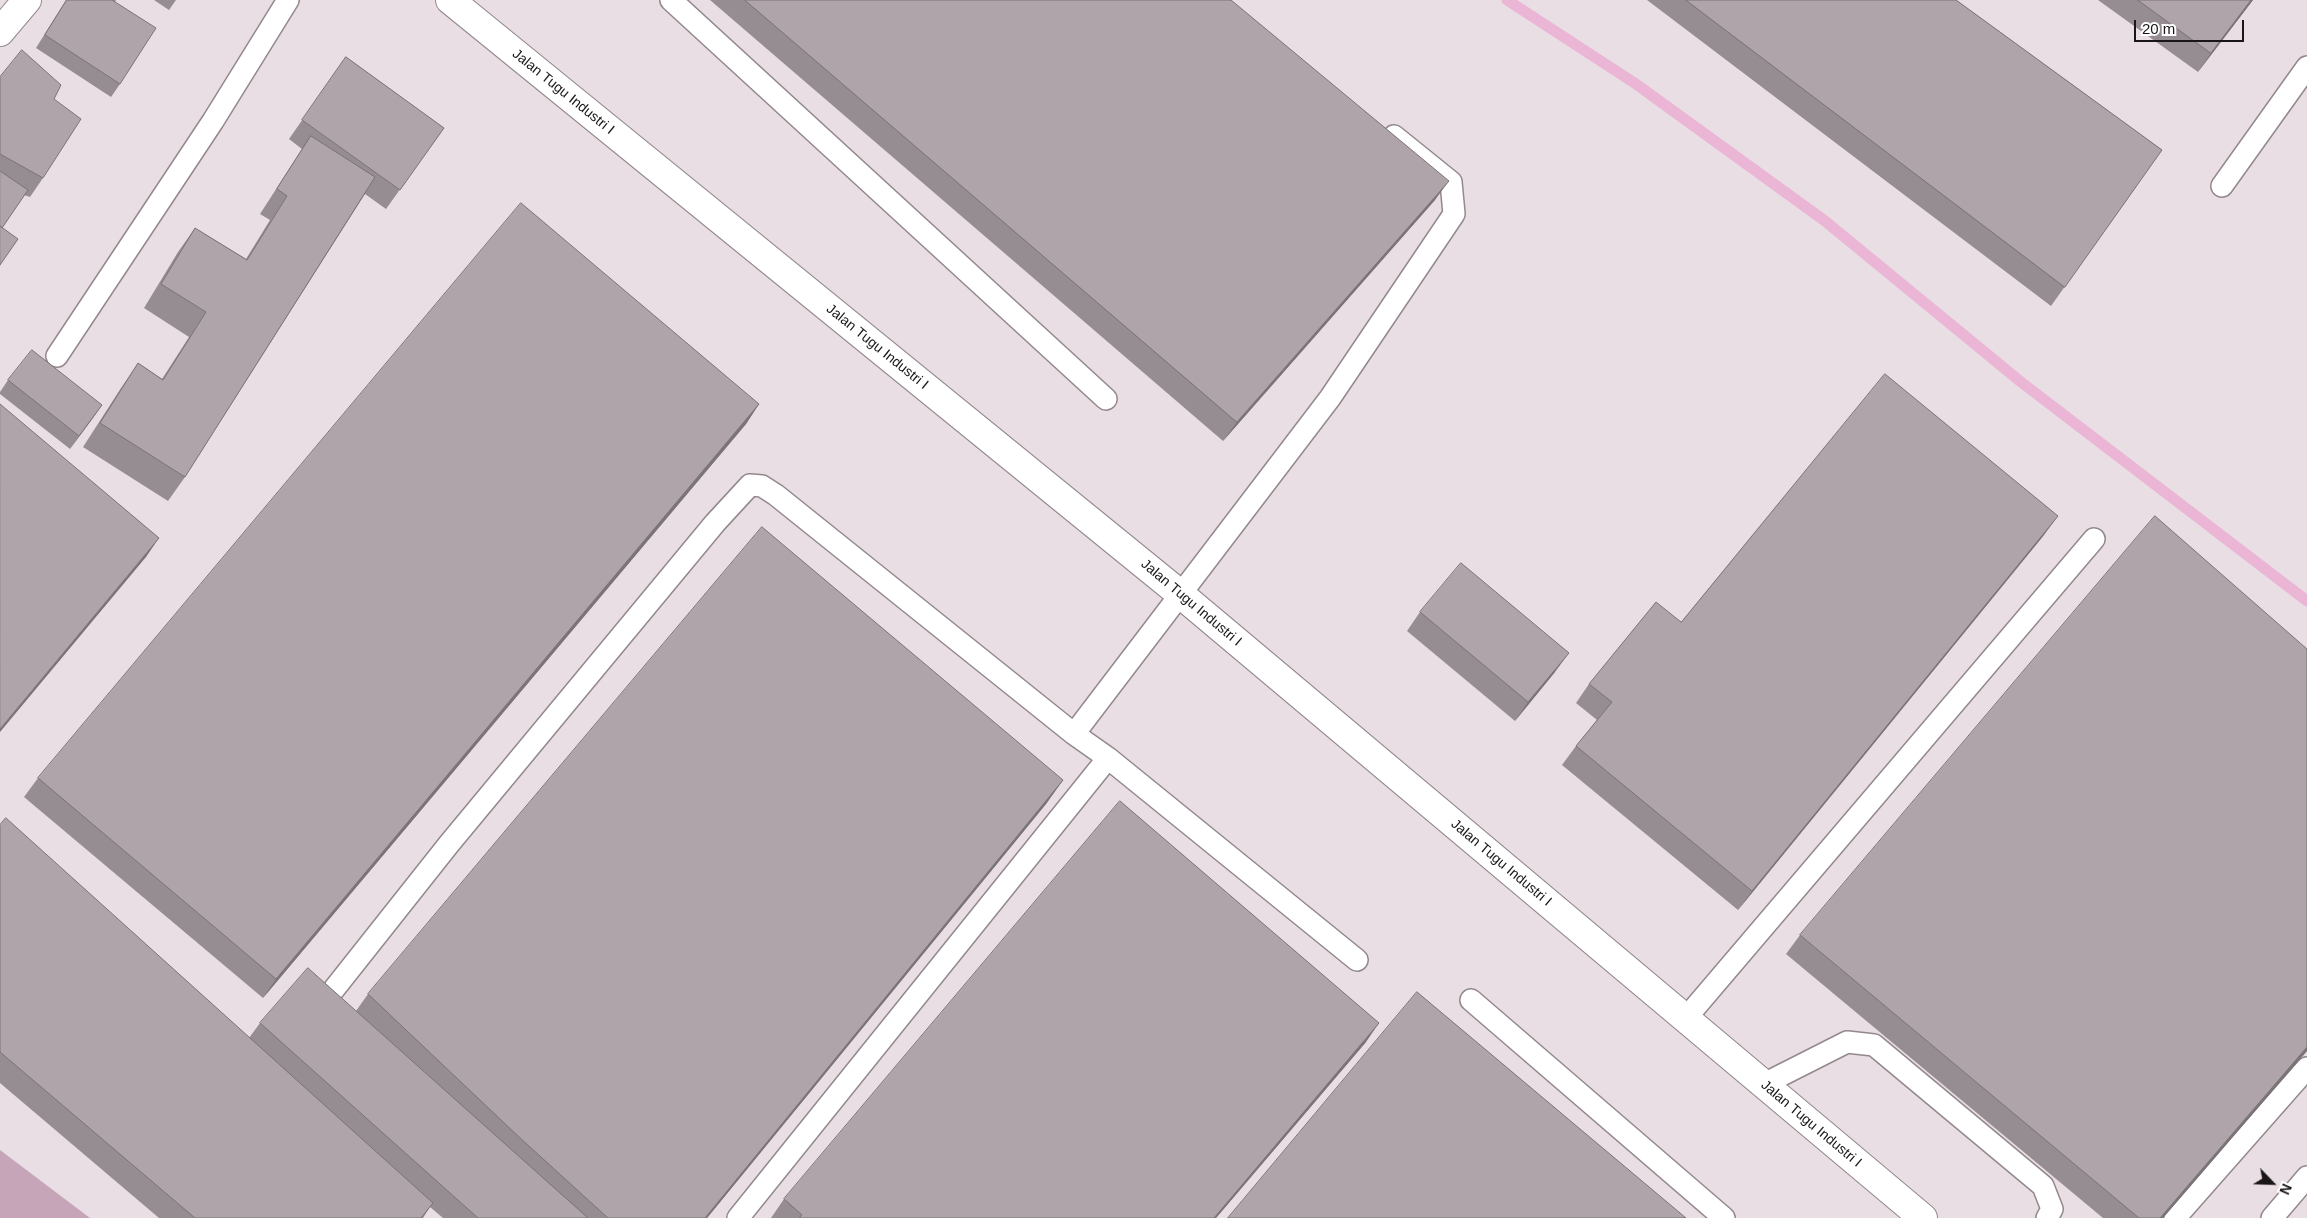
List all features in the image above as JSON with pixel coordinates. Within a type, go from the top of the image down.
[{"type":"street","points":[[0,32],[27,0]]},
{"type":"street","name":"Jalan Tugu Industri I","points":[[450,0],[1180,593],[1923,1218]]},
{"type":"lane","points":[[57,356],[213,121],[288,0]]},
{"type":"lane","points":[[671,0],[1106,399]]},
{"type":"lane","points":[[2222,186],[2307,68]]},
{"type":"lane","points":[[1074,734],[1330,398],[1454,214],[1451,182],[1375,122]]},
{"type":"lane","points":[[327,998],[461,828],[715,522],[750,485],[762,486],[776,495],[1074,734],[1108,758],[1357,960]]},
{"type":"lane","points":[[1686,1018],[2094,539]]},
{"type":"lane","points":[[738,1218],[1108,758]]},
{"type":"lane","points":[[1471,1000],[1724,1218]]},
{"type":"lane","points":[[1764,1084],[1847,1042],[1874,1045],[2043,1186],[2052,1208],[2047,1218]]},
{"type":"lane","points":[[2175,1218],[2307,1068]]},
{"type":"lane","points":[[2272,1218],[2307,1177]]},
{"type":"shaded area","points":[[0,1150],[90,1218],[0,1218]]},
{"type":"building","points":[[67,0],[112,0],[156,28],[120,84],[45,35]]},
{"type":"building","points":[[745,0],[1231,0],[1449,181],[1237,422]]},
{"type":"building","points":[[1686,0],[1956,0],[2162,150],[2065,287]]},
{"type":"building","points":[[2138,0],[2251,0],[2211,53]]},
{"type":"building","points":[[22,50],[61,85],[54,99],[81,119],[43,178],[0,154],[0,77]]},
{"type":"building","points":[[346,57],[444,128],[400,190],[302,120]]},
{"type":"building","points":[[311,136],[375,177],[185,477],[100,423],[138,363],[163,380],[206,312],[161,284],[195,228],[247,260],[287,196],[277,189]]},
{"type":"building","points":[[0,171],[28,190],[2,228],[0,226]]},
{"type":"building","points":[[521,203],[759,404],[276,979],[38,778]]},
{"type":"building","points":[[0,226],[18,239],[0,265]]},
{"type":"building","points":[[32,350],[102,405],[79,436],[8,380]]},
{"type":"building","points":[[1885,374],[2058,516],[1752,891],[1576,746],[1612,702],[1589,684],[1656,602],[1681,622]]},
{"type":"building","points":[[0,404],[159,538],[0,729]]},
{"type":"building","points":[[2155,516],[2307,649],[2307,1047],[2160,1218],[2139,1218],[1800,935]]},
{"type":"building","points":[[762,527],[1063,780],[705,1218],[608,1218],[519,1137],[368,994]]},
{"type":"building","points":[[1461,563],[1569,653],[1528,702],[1420,612]]},
{"type":"building","points":[[1120,801],[1379,1023],[1214,1218],[799,1218],[802,1215],[784,1199]]},
{"type":"building","points":[[6,818],[433,1203],[421,1218],[195,1218],[0,1052],[0,825]]},
{"type":"building","points":[[308,968],[588,1218],[478,1218],[260,1023]]},
{"type":"building","points":[[1417,992],[1686,1218],[1228,1218]]},
{"type":"waterway","points":[[1507,0],[1636,84],[1825,221],[2021,382],[2307,601]]}]
